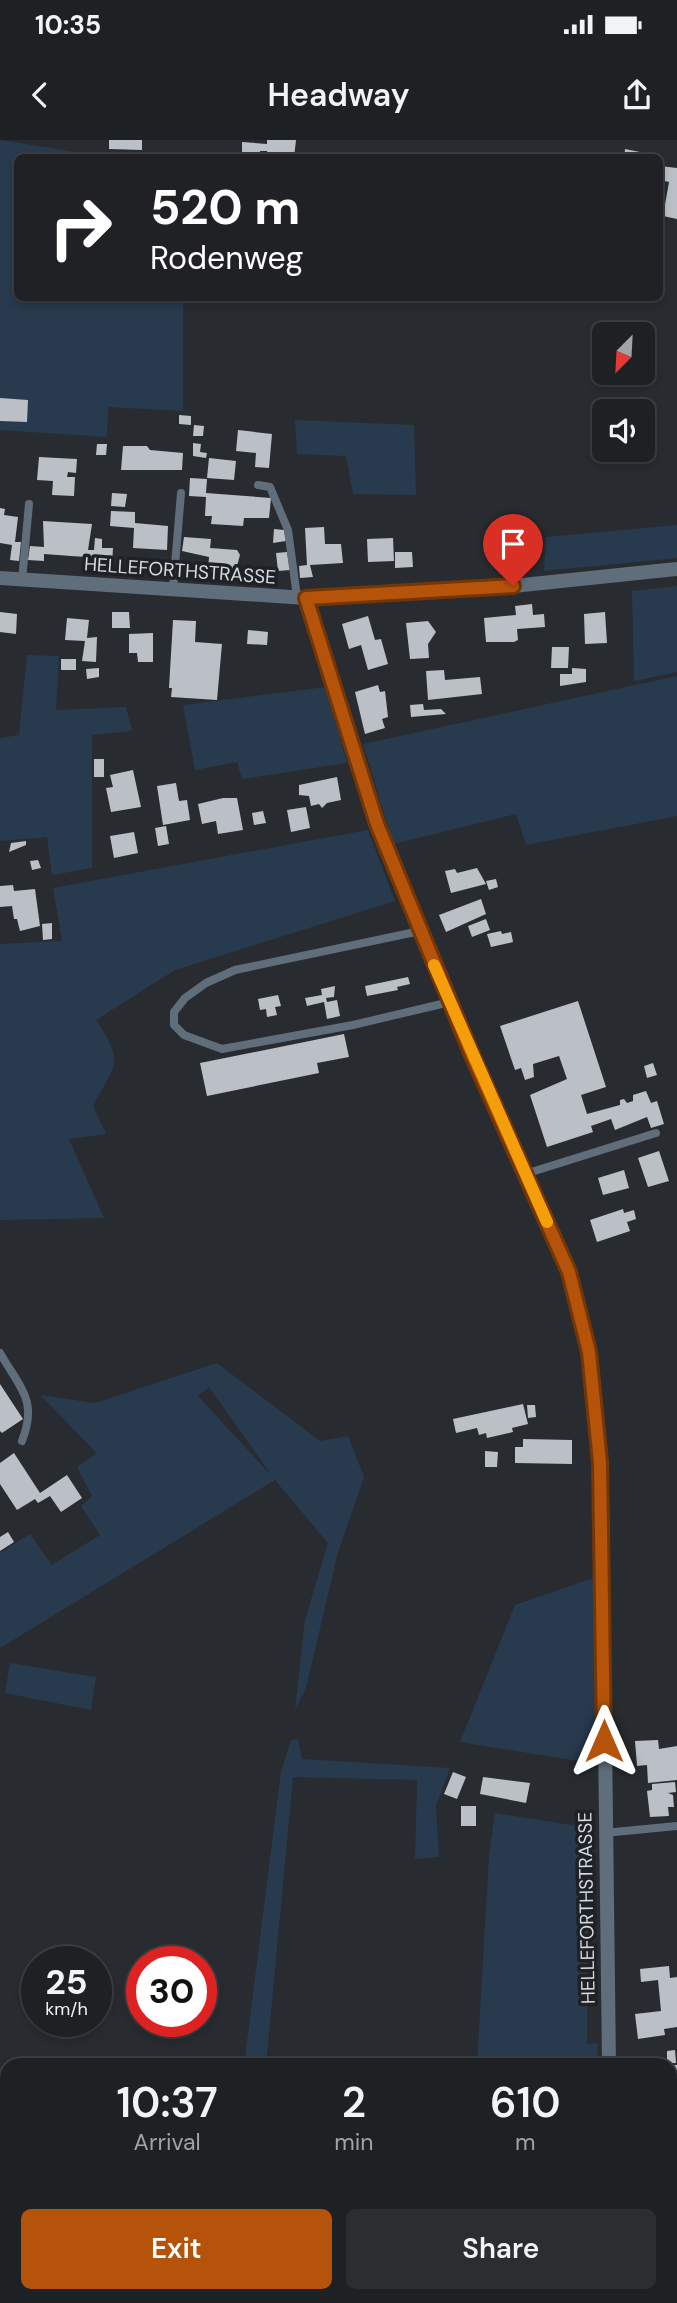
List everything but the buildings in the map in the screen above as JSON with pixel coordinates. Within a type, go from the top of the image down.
[{"type":"street","points":[[302,598],[513,586],[677,569]]},
{"type":"street","name":"HELLEFORTHSTRASSE","points":[[0,578],[302,598],[377,824],[450,1002],[569,1272],[589,1352],[602,1490],[604,1833],[610,2058]]},
{"type":"lane","points":[[258,485],[270,487],[288,530],[302,598]]},
{"type":"lane","points":[[173,589],[181,493]]},
{"type":"lane","points":[[22,580],[29,504]]},
{"type":"lane","points":[[420,931],[235,971],[206,983],[185,998],[174,1012],[174,1025],[184,1035],[222,1049],[353,1025],[450,1002]]},
{"type":"lane","points":[[525,1174],[656,1133]]},
{"type":"lane","points":[[0,1353],[29,1403],[30,1420],[22,1441]]},
{"type":"lane","points":[[604,1833],[677,1826]]},
{"type":"shaded area","points":[[0,140],[88,154],[14,154],[14,301],[183,301],[183,411],[108,407],[107,437],[0,430]]},
{"type":"shaded area","points":[[295,420],[414,425],[416,495],[353,494],[346,456],[297,454]]},
{"type":"shaded area","points":[[677,525],[677,558],[544,571],[546,537]]},
{"type":"shaded area","points":[[677,586],[677,672],[634,681],[632,591]]},
{"type":"shaded area","points":[[27,655],[59,656],[56,710],[126,707],[132,731],[92,735],[92,868],[52,875],[47,837],[0,841],[0,738],[19,735]]},
{"type":"shaded area","points":[[677,676],[677,816],[526,845],[516,814],[393,844],[363,744]]},
{"type":"shaded area","points":[[326,687],[347,763],[242,779],[237,762],[195,770],[183,705]]},
{"type":"shaded area","points":[[368,830],[395,901],[175,970],[96,1020],[114,1055],[112,1071],[93,1106],[106,1134],[69,1139],[104,1218],[0,1220],[0,944],[62,941],[53,888]]},
{"type":"shaded area","points":[[217,1363],[320,1441],[348,1436],[364,1477],[338,1552],[306,1688],[295,1710],[305,1620],[328,1543],[275,1480],[0,1648],[0,1553],[30,1534],[52,1565],[100,1535],[81,1506],[92,1496],[77,1467],[97,1453],[40,1395],[95,1403]],"holes":[[[209,1387],[270,1473],[198,1396]]]},
{"type":"shaded area","points":[[593,1578],[598,1764],[460,1742],[515,1605]]},
{"type":"shaded area","points":[[10,1663],[96,1677],[91,1710],[5,1693]]},
{"type":"shaded area","points":[[298,1739],[302,1759],[450,1768],[436,1806],[439,1857],[415,1859],[417,1780],[293,1777],[267,2058],[245,2058],[281,1771],[291,1740]]},
{"type":"shaded area","points":[[495,1813],[589,1828],[587,2044],[597,2043],[598,2058],[477,2058],[489,1855]]},
{"type":"slow traffic","points":[[434,965],[547,1222]]},
{"type":"route","points":[[513,586],[306,598],[377,824],[472,1055],[569,1272],[589,1352],[600,1462],[604,1741]]}]
